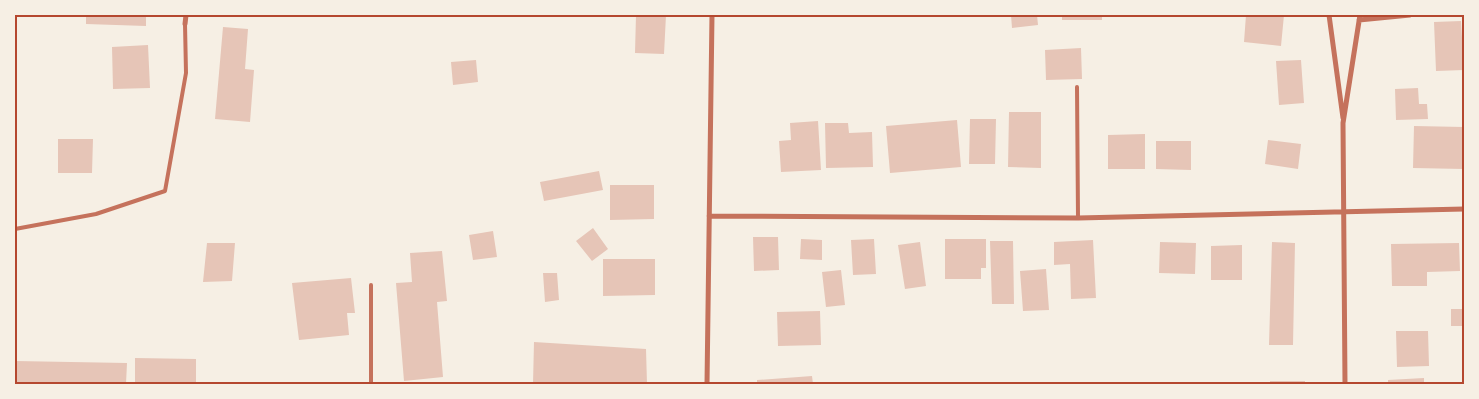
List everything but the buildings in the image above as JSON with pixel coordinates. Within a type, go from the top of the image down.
[{"type":"street","points":[[185,24],[186,15]]},
{"type":"street","points":[[707,384],[712,15]]},
{"type":"street","points":[[1329,15],[1343,123],[1345,384]]},
{"type":"street","points":[[1343,123],[1360,17],[1410,15]]},
{"type":"street","points":[[709,216],[1078,218],[1464,209]]},
{"type":"lane","points":[[15,229],[96,214],[165,191],[186,73],[185,24]]},
{"type":"lane","points":[[1077,87],[1078,218]]},
{"type":"lane","points":[[371,384],[372,285]]}]
